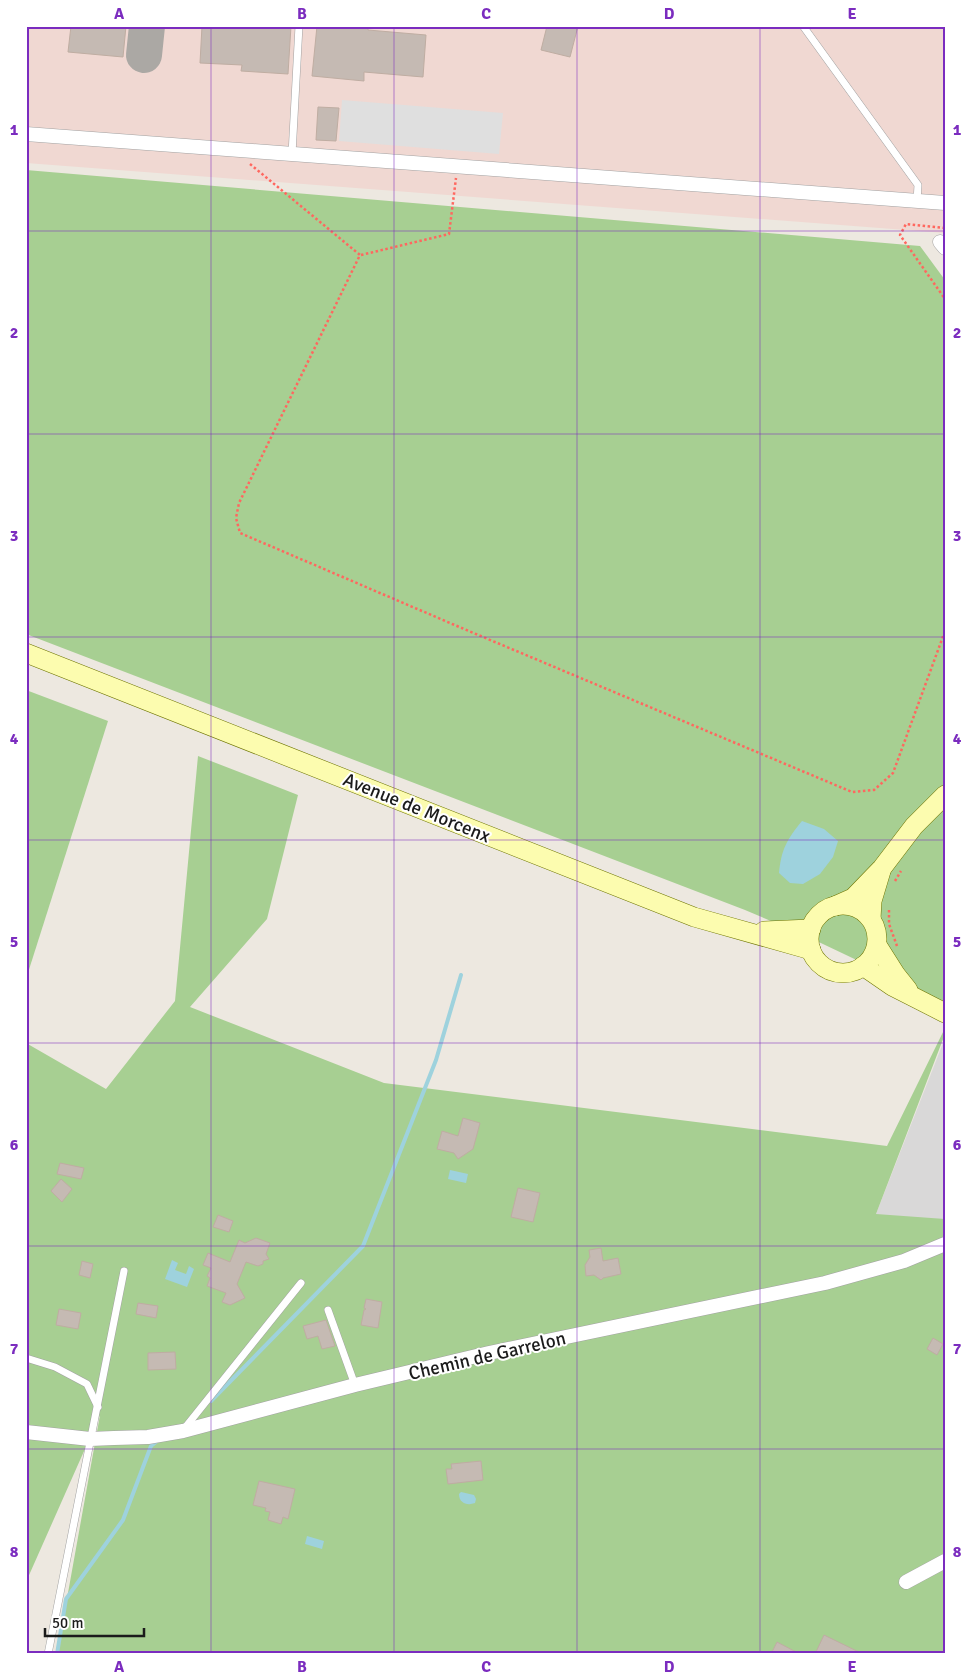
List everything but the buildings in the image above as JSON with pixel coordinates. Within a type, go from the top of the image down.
[{"type":"main road","name":"Avenue de Morcenx","points":[[26,653],[694,917],[811,950]]},
{"type":"main road","points":[[877,945],[870,961],[854,971],[844,973],[833,971],[820,963],[811,950],[809,939],[811,929],[823,912],[853,898],[882,868],[914,826],[945,796]]},
{"type":"main road","points":[[871,920],[872,901],[882,868]]},
{"type":"main road","points":[[832,907],[842,905],[853,907],[863,912],[871,920],[875,927],[877,945],[896,975],[914,996]]},
{"type":"main road","points":[[745,932],[811,929]]},
{"type":"main road","points":[[863,966],[892,986],[945,1013]]},
{"type":"street","points":[[26,134],[945,203]]},
{"type":"street","name":"Chemin de Garrelon","points":[[26,1432],[90,1438],[148,1437],[182,1431],[355,1385],[489,1353],[825,1283],[904,1261],[945,1244]]},
{"type":"street","points":[[906,1582],[945,1561]]},
{"type":"lane","points":[[292,154],[299,26]]},
{"type":"lane","points":[[803,26],[918,185],[917,201]]},
{"type":"lane","points":[[48,1654],[124,1271]]},
{"type":"lane","points":[[182,1431],[301,1283]]},
{"type":"lane","points":[[328,1310],[355,1385]]},
{"type":"lane","points":[[26,1358],[55,1367],[87,1384],[98,1407]]},
{"type":"path","points":[[232,150],[360,255]]},
{"type":"path","points":[[360,255],[449,234],[458,166]]},
{"type":"path","points":[[945,228],[906,224],[900,235],[945,300]]},
{"type":"path","points":[[360,255],[239,503],[236,518],[240,533],[852,792],[874,790],[893,773],[945,630]]},
{"type":"path","points":[[892,886],[902,869]]},
{"type":"path","points":[[888,907],[889,924],[898,947]]},
{"type":"shaded area","points":[[26,26],[945,26],[945,233],[26,163]]},
{"type":"shaded area","points":[[342,100],[503,113],[499,154],[339,141]]},
{"type":"shaded area","points":[[945,1038],[945,1265],[876,1214]]},
{"type":"green space","points":[[26,170],[920,246],[945,280],[945,1002],[804,935],[745,910],[26,634]]},
{"type":"green space","points":[[26,690],[108,721],[26,979]]},
{"type":"green space","points":[[198,756],[298,795],[267,919],[190,1007],[384,1083],[887,1146],[945,1028],[945,1034],[876,1214],[945,1219],[945,1654],[57,1654],[100,1415],[26,1582],[26,1043],[106,1089],[175,1001]]},
{"type":"water","points":[[802,821],[824,829],[838,841],[833,857],[820,874],[803,884],[790,883],[779,873],[781,858],[792,833]]},
{"type":"water","points":[[450,1170],[468,1174],[466,1183],[448,1179]]},
{"type":"water","points":[[172,1260],[178,1263],[175,1270],[186,1274],[189,1266],[194,1269],[187,1287],[165,1279]]},
{"type":"water","points":[[461,1492],[474,1495],[475,1503],[466,1504],[462,1502],[459,1497]]},
{"type":"water","points":[[307,1536],[324,1541],[322,1549],[305,1544]]},
{"type":"waterway","points":[[211,1401],[363,1246],[436,1060],[461,975]]},
{"type":"waterway","points":[[57,1654],[66,1599],[123,1520],[151,1446],[156,1442]]},
{"type":"taxiway","points":[[144,55],[147,26]]}]
